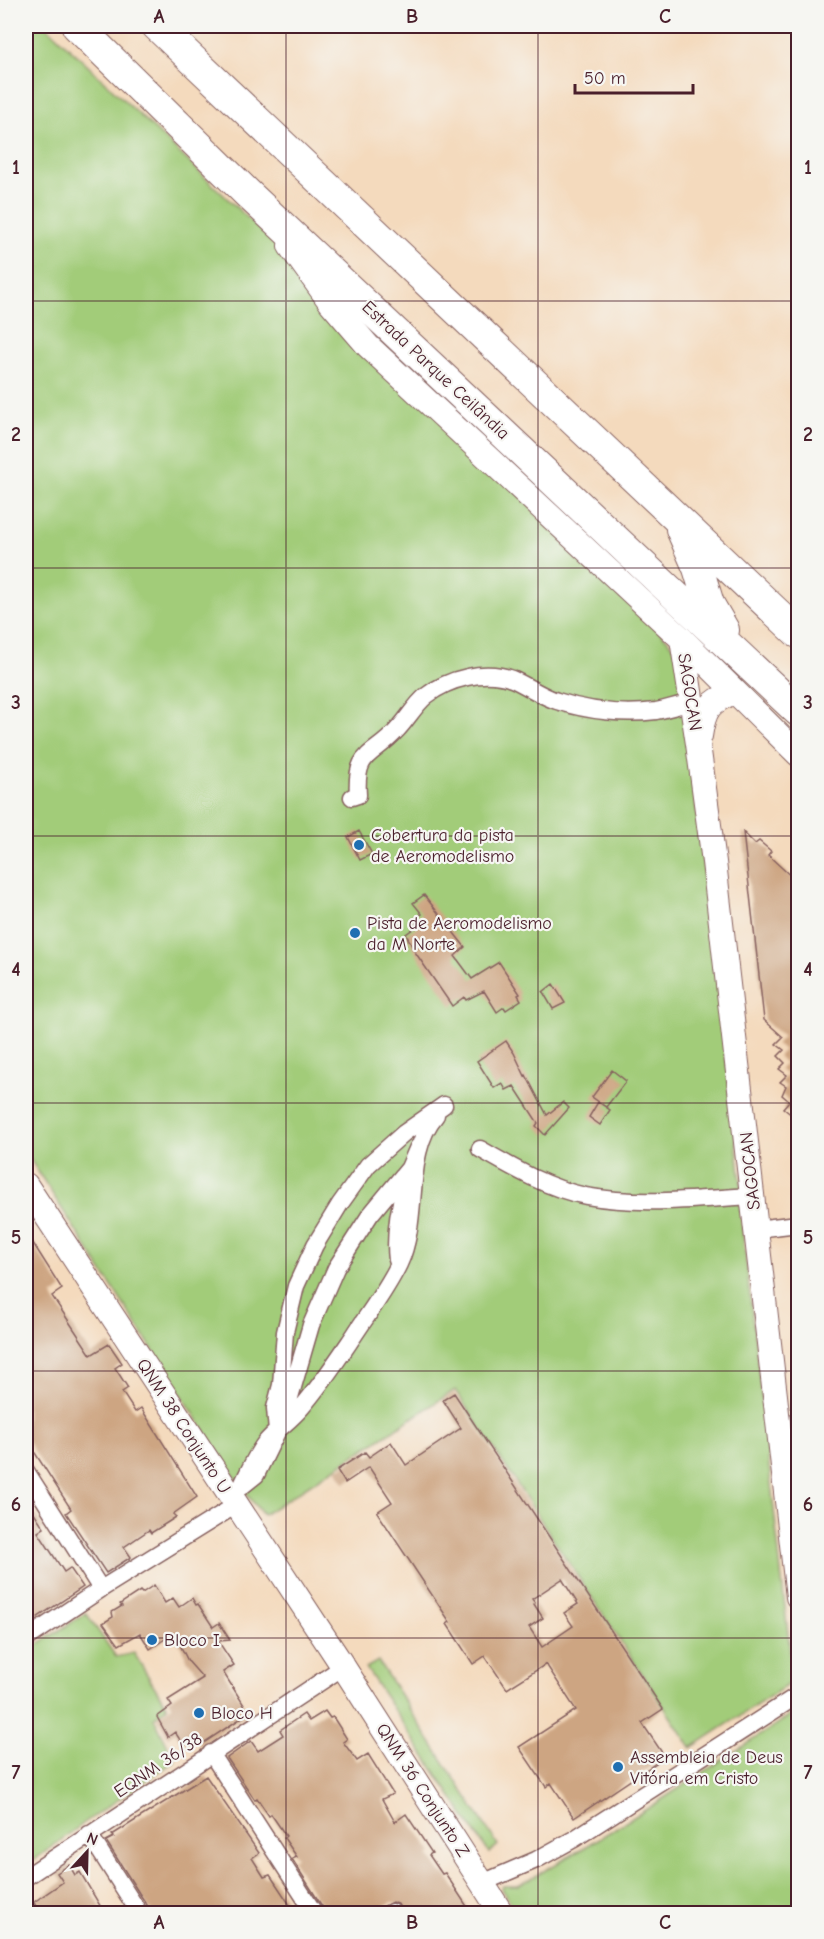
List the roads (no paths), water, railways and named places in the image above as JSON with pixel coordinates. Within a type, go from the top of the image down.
[{"type":"highway","name":"Estrada Parque Ceilândia","points":[[77,26],[247,193],[798,711]]},
{"type":"highway","points":[[157,26],[798,633]]},
{"type":"highway","points":[[674,515],[720,624],[746,661]]},
{"type":"highway","points":[[637,559],[665,572],[733,591],[773,609]]},
{"type":"street","points":[[247,193],[283,237],[331,303],[368,346],[681,639],[798,754]]},
{"type":"street","name":"SAGOCAN","points":[[681,639],[698,744],[753,1196],[798,1597]]},
{"type":"street","points":[[352,797],[358,795],[357,780],[364,757],[397,731],[426,696],[462,679],[496,674],[557,701],[631,714],[692,703]]},
{"type":"street","name":"SAGOCAN","points":[[698,744],[703,718],[709,705],[734,692]]},
{"type":"street","points":[[277,1432],[275,1408],[281,1385],[285,1332],[296,1286],[315,1245],[340,1204],[368,1165],[404,1133],[444,1105],[429,1123],[409,1168],[398,1217],[395,1250],[397,1267]]},
{"type":"street","points":[[277,1432],[302,1408],[334,1365],[387,1286],[406,1249],[418,1147]]},
{"type":"street","points":[[480,1149],[549,1184],[584,1195],[622,1200],[753,1196]]},
{"type":"street","points":[[277,1432],[286,1411],[311,1325],[336,1268],[370,1215],[409,1168]]},
{"type":"street","name":"QNM 38 Conjunto U","points":[[26,1185],[343,1667]]},
{"type":"street","points":[[756,1229],[798,1224]]},
{"type":"street","points":[[26,1471],[100,1589]]},
{"type":"street","points":[[26,1639],[100,1589],[236,1505]]},
{"type":"street","name":"EQNM 36/38","points":[[26,1877],[343,1667]]},
{"type":"street","name":"QNM 36 Conjunto Z","points":[[343,1667],[502,1914]]},
{"type":"street","points":[[482,1882],[537,1860],[574,1839],[798,1695]]},
{"type":"street","points":[[211,1753],[315,1914]]},
{"type":"street","points":[[88,1834],[140,1914]]},
{"type":"street","points":[[26,1908],[29,1914]]},
{"type":"place","name":"Cobertura da pista de Aeromodelismo","points":[[359,845]]},
{"type":"place","name":"Pista de Aeromodelismo da M Norte","points":[[355,933]]},
{"type":"place","name":"Bloco I","points":[[152,1640]]},
{"type":"place","name":"Bloco H","points":[[199,1713]]},
{"type":"place","name":"Assembleia de Deus Vitória em Cristo","points":[[618,1767]]}]
